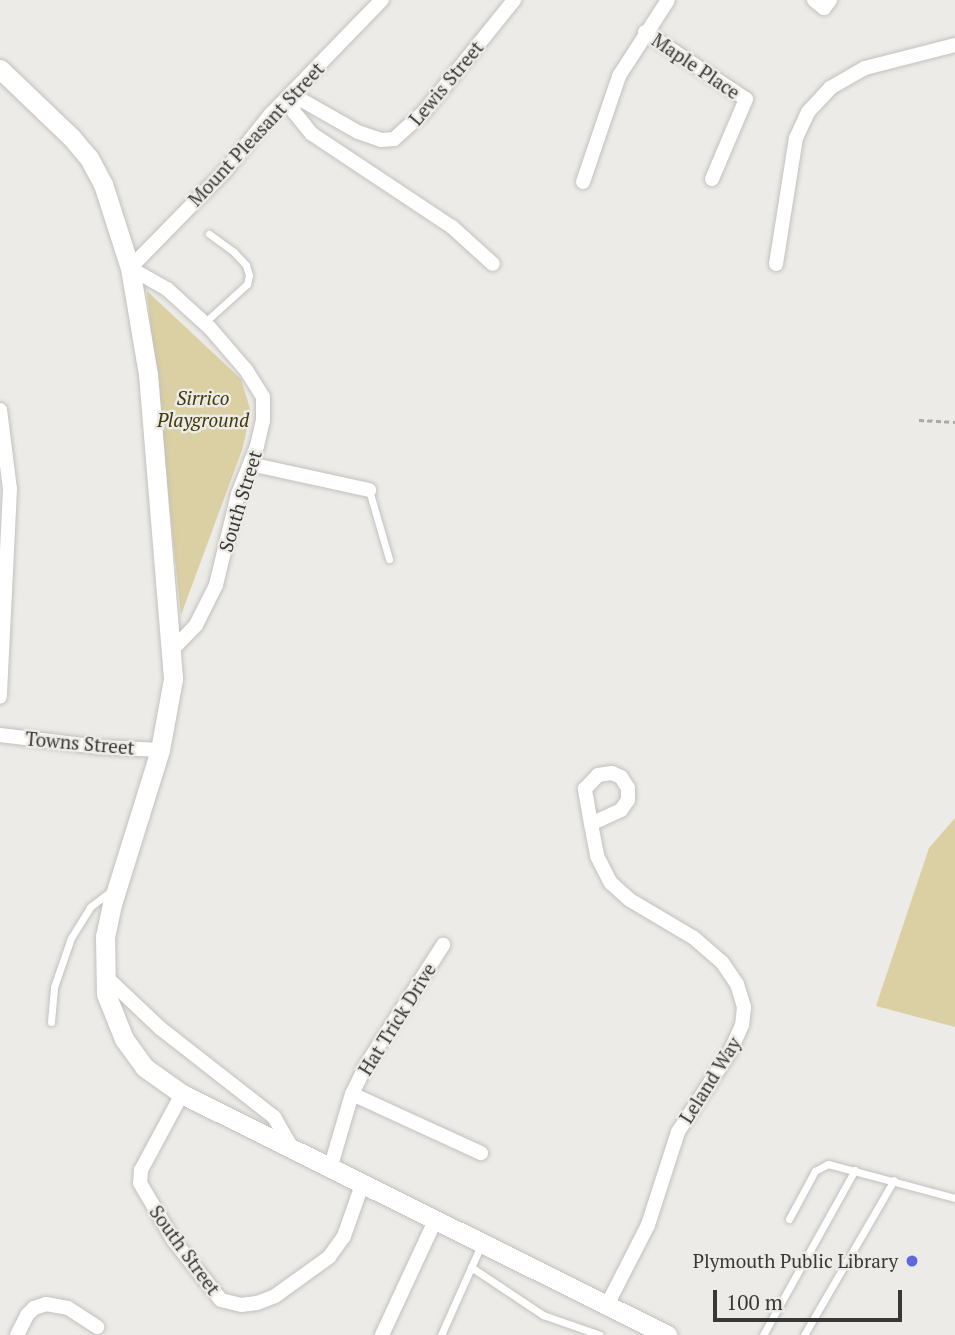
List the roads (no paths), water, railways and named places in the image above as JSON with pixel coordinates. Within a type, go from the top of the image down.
[{"type":"street","name":"Mount Pleasant Street","points":[[130,268],[226,170],[291,94],[382,0]]},
{"type":"street","name":"Lewis Street","points":[[291,94],[358,132],[381,140],[394,139],[424,112],[514,0]]},
{"type":"street","points":[[583,182],[619,76],[668,0]]},
{"type":"street","points":[[814,0],[824,8],[830,0]]},
{"type":"street","name":"Maple Place","points":[[645,32],[746,99],[712,179]]},
{"type":"street","points":[[776,264],[796,138],[808,112],[830,88],[865,68],[955,45]]},
{"type":"street","points":[[0,69],[59,124],[96,169],[130,268],[148,374],[173,679],[160,750],[117,887],[105,936],[104,975],[111,1010],[133,1053],[157,1078],[182,1094],[607,1305],[642,1329],[667,1335]]},
{"type":"street","points":[[291,94],[294,113],[312,134],[452,227],[493,264]]},
{"type":"street","name":"South Street","points":[[130,268],[167,289],[204,323],[246,370],[263,397],[263,421],[238,494],[216,585],[196,625],[171,652]]},
{"type":"street","points":[[0,410],[7,447],[10,498],[0,697]]},
{"type":"street","points":[[250,464],[369,489]]},
{"type":"street","name":"Towns Street","points":[[0,735],[99,747],[160,750]]},
{"type":"street","name":"Leland Way","points":[[591,824],[597,856],[611,883],[630,900],[716,955],[733,976],[744,1007],[735,1042],[678,1132],[648,1225],[607,1305]]},
{"type":"street","name":"Hat Trick Drive","points":[[330,1168],[352,1094],[366,1065],[443,945]]},
{"type":"street","points":[[104,975],[160,1028],[274,1117],[294,1151]]},
{"type":"street","name":"South Street","points":[[182,1094],[141,1170],[140,1183],[174,1241],[221,1300],[241,1306],[275,1296],[329,1257],[344,1236],[362,1185]]},
{"type":"street","name":"Hat Trick Drive","points":[[352,1094],[481,1153]]},
{"type":"street","points":[[383,1335],[435,1221]]},
{"type":"street","points":[[17,1335],[27,1315],[34,1308],[46,1304],[68,1308],[97,1327]]},
{"type":"lane","points":[[204,323],[247,284],[249,275],[246,265],[234,252],[209,234]]},
{"type":"lane","points":[[369,489],[388,559]]},
{"type":"lane","points":[[51,1022],[54,988],[71,938],[90,907],[117,887]]},
{"type":"lane","points":[[789,1219],[815,1171],[822,1166],[855,1170],[955,1198]]},
{"type":"lane","points":[[763,1335],[855,1170]]},
{"type":"lane","points":[[804,1335],[894,1180]]},
{"type":"lane","points":[[441,1335],[481,1244]]},
{"type":"lane","points":[[471,1267],[543,1315],[600,1335]]},
{"type":"place","name":"Plymouth Public Library","points":[[912,1261]]},
{"type":"park label","name":"Sirrico Playground","points":[[203,409]]}]
